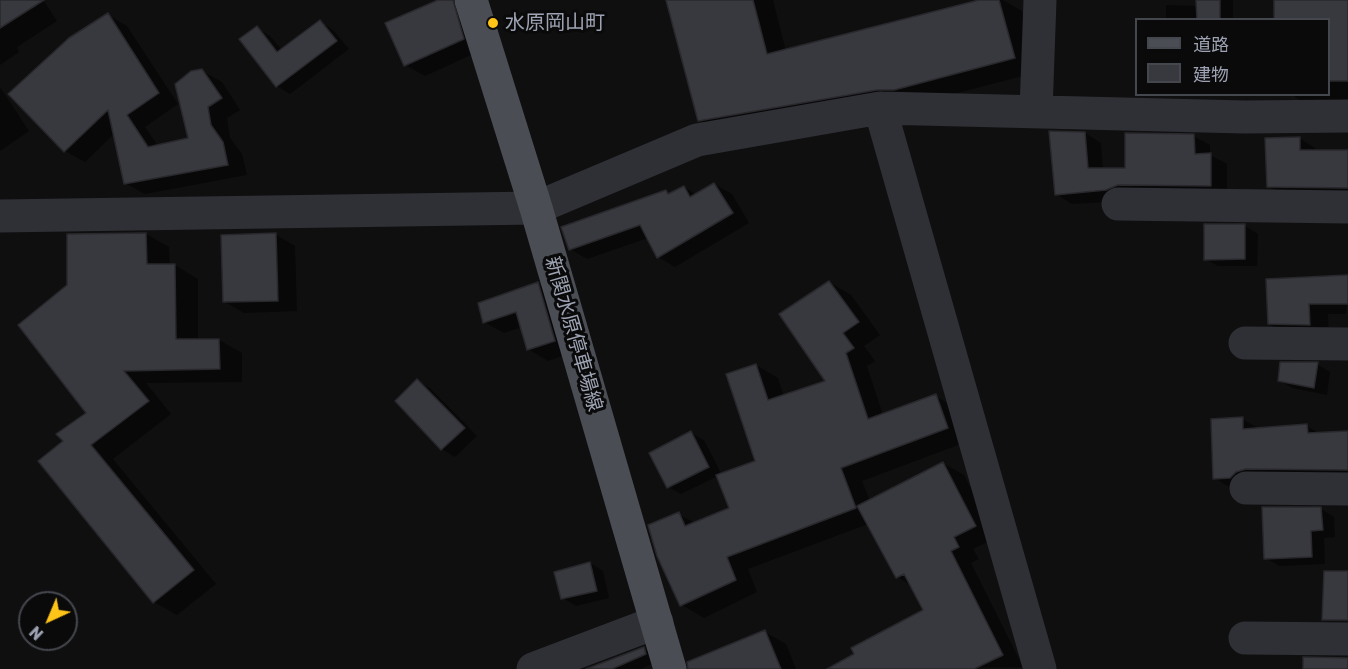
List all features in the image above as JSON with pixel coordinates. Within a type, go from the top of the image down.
[{"type":"main road","name":"新関水原停車場線","points":[[471,0],[536,208],[670,669]]},
{"type":"street","points":[[1036,111],[1040,0]]},
{"type":"street","points":[[880,108],[1040,669]]},
{"type":"street","points":[[0,216],[536,208],[697,140],[880,108],[1245,117],[1348,116]]},
{"type":"street","points":[[1118,204],[1348,207]]},
{"type":"street","points":[[1245,343],[1348,344]]},
{"type":"street","points":[[1246,488],[1348,489]]},
{"type":"street","points":[[534,669],[657,622]]},
{"type":"street","points":[[1245,638],[1348,639]]},
{"type":"building","points":[[0,0],[44,0],[0,28]]},
{"type":"building","points":[[438,0],[453,0],[464,39],[404,66],[385,23]]},
{"type":"building","points":[[666,0],[753,0],[767,54],[979,0],[999,0],[1015,58],[894,90],[877,90],[698,121]]},
{"type":"building","points":[[1196,0],[1220,0],[1220,18],[1197,18]]},
{"type":"building","points":[[1274,0],[1348,0],[1348,81],[1330,81],[1330,18],[1274,18]]},
{"type":"building","points":[[108,13],[159,93],[127,115],[148,147],[188,138],[175,84],[191,71],[202,69],[222,98],[208,107],[211,125],[223,142],[228,165],[124,184],[108,110],[64,152],[8,94],[69,38]]},
{"type":"building","points":[[320,20],[337,41],[276,87],[239,39],[257,26],[277,52]]},
{"type":"building","points":[[1049,131],[1085,132],[1088,168],[1125,168],[1125,133],[1194,134],[1195,154],[1211,153],[1211,186],[1118,185],[1106,190],[1055,195]]},
{"type":"building","points":[[1300,137],[1300,150],[1348,150],[1348,188],[1267,187],[1265,138]]},
{"type":"building","points":[[714,183],[733,213],[657,258],[640,225],[569,250],[561,227],[666,190],[668,194],[684,186],[690,197]]},
{"type":"building","points":[[1204,224],[1245,224],[1245,259],[1204,260]]},
{"type":"building","points":[[146,233],[147,264],[175,264],[176,339],[219,339],[220,369],[124,371],[149,401],[91,445],[194,570],[153,603],[38,461],[63,441],[56,434],[86,413],[18,325],[67,285],[67,234]]},
{"type":"building","points":[[276,233],[278,301],[223,302],[221,235]]},
{"type":"building","points":[[1348,275],[1348,304],[1309,304],[1310,325],[1268,324],[1266,279]]},
{"type":"building","points":[[829,281],[859,322],[843,333],[854,348],[846,353],[868,419],[936,394],[948,428],[841,468],[856,508],[727,557],[736,580],[680,606],[657,556],[648,525],[679,512],[685,526],[729,508],[716,475],[755,461],[726,374],[756,364],[768,400],[825,381],[779,314]]},
{"type":"building","points":[[538,282],[555,341],[527,350],[516,312],[483,323],[478,303]]},
{"type":"building","points":[[1280,362],[1318,362],[1314,388],[1278,381]]},
{"type":"building","points":[[417,379],[465,428],[441,450],[395,401]]},
{"type":"building","points":[[1243,417],[1243,429],[1307,424],[1308,433],[1348,431],[1348,470],[1246,469],[1236,472],[1230,478],[1213,479],[1211,419]]},
{"type":"building","points":[[691,431],[709,467],[667,488],[649,453]]},
{"type":"building","points":[[943,462],[976,526],[954,537],[959,547],[951,551],[1003,655],[974,669],[827,669],[854,654],[851,648],[923,610],[904,574],[896,578],[857,506]]},
{"type":"building","points":[[1262,507],[1321,507],[1323,530],[1311,531],[1312,557],[1264,559]]},
{"type":"building","points":[[590,562],[597,591],[561,599],[554,572]]},
{"type":"building","points":[[1324,571],[1348,571],[1348,620],[1322,620]]},
{"type":"building","points":[[765,630],[781,669],[688,669],[687,662]]},
{"type":"building","points":[[644,647],[646,654],[612,669],[586,669]]},
{"type":"building","points":[[1303,657],[1348,658],[1348,669],[1303,669]]},
{"type":"place","name":"水原岡山町","points":[[493,23]]}]
